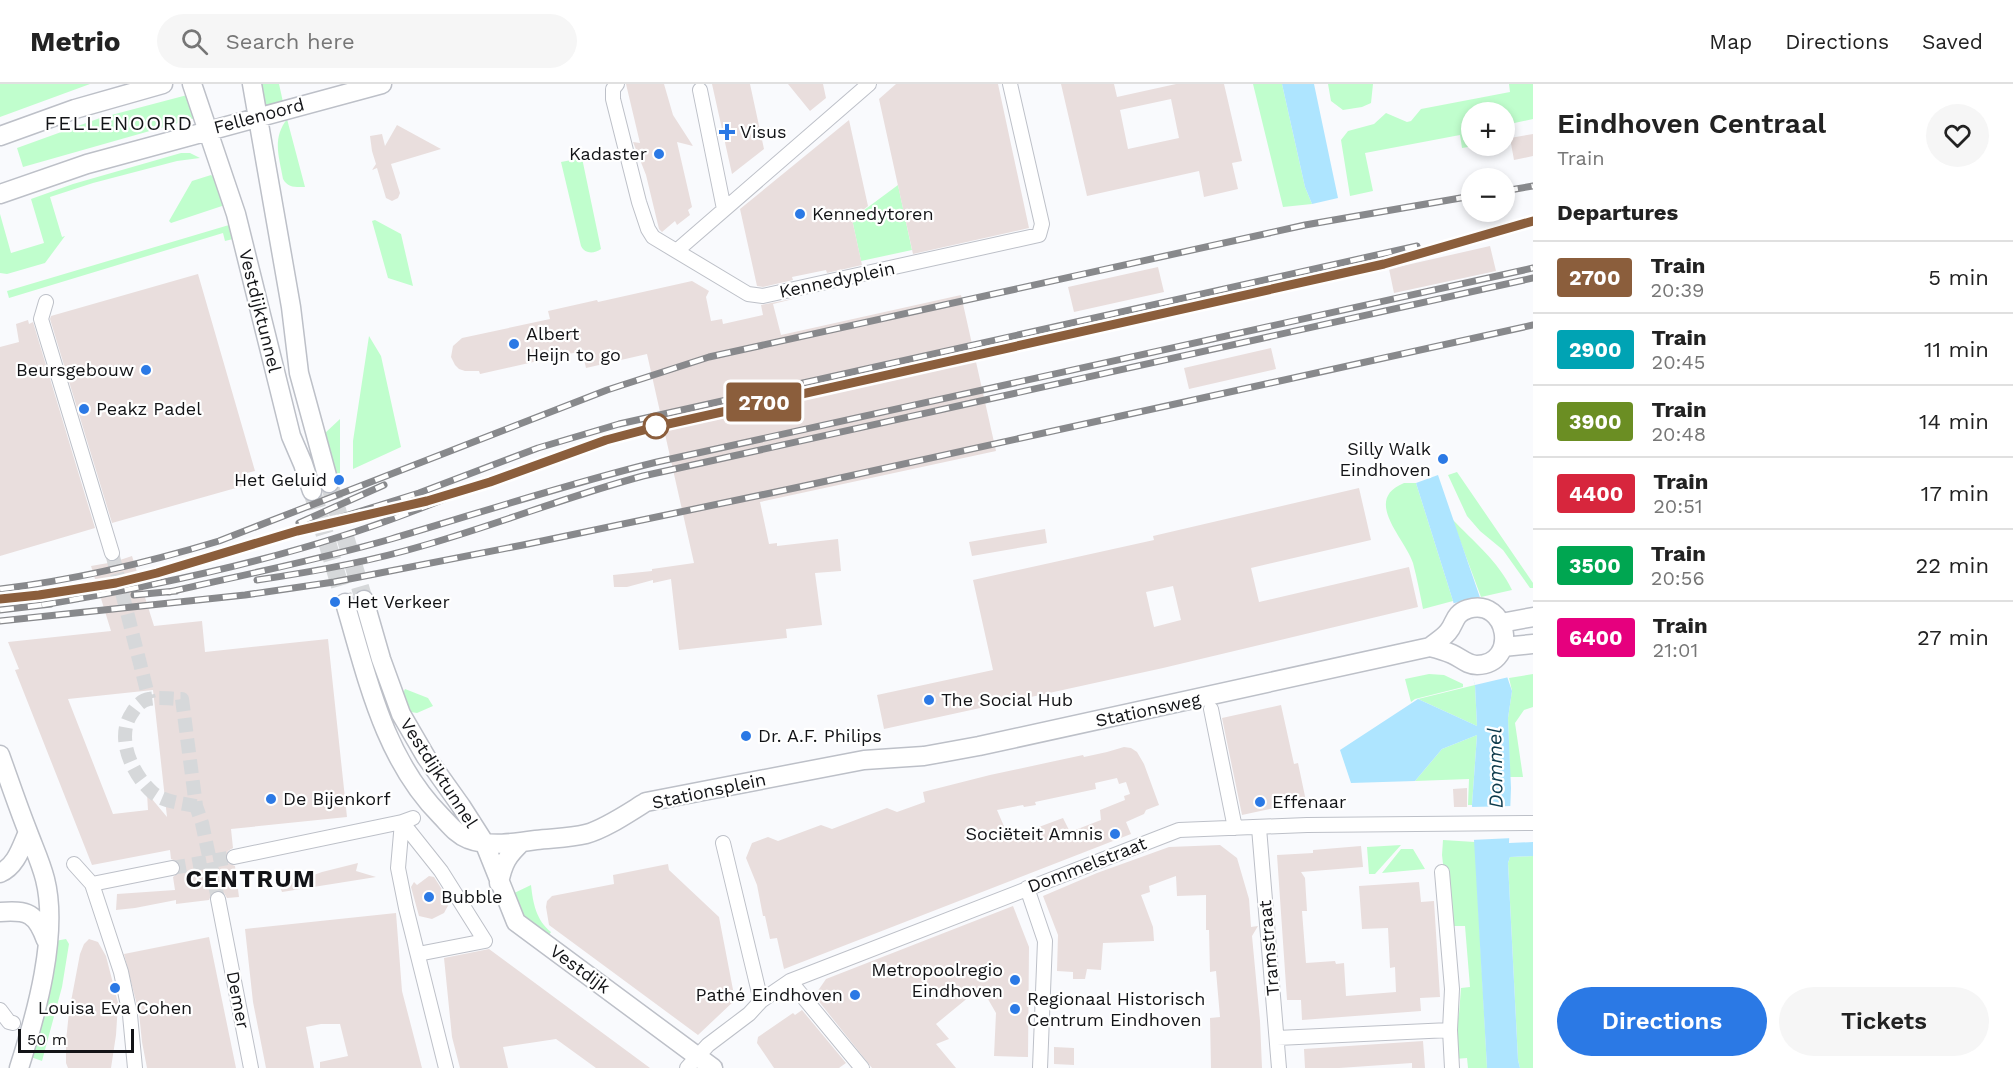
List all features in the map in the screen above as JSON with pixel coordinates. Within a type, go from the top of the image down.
[{"type":"street","points":[[0,136],[136,88],[163,84]]},
{"type":"street","name":"Vestdijktunnel","points":[[192,84],[236,214],[291,436],[312,491]]},
{"type":"street","name":"Vestdijktunnel","points":[[252,84],[291,308],[299,373],[329,483]]},
{"type":"street","name":"Fellenoord","points":[[0,194],[87,164],[382,84]]},
{"type":"street","name":"Kennedyplein","points":[[617,84],[613,99],[639,202],[653,237],[748,294],[763,296],[1039,235],[1042,224],[1010,84]]},
{"type":"street","points":[[681,247],[869,84]]},
{"type":"street","points":[[700,90],[724,209]]},
{"type":"street","points":[[46,302],[41,319],[112,553]]},
{"type":"street","name":"Vestdijktunnel","points":[[364,600],[381,659],[401,714],[426,757],[484,842]]},
{"type":"street","name":"Vestdijktunnel","points":[[345,603],[383,724],[404,766],[430,805]]},
{"type":"street","points":[[1473,608],[1486,610],[1497,618],[1505,635],[1501,649],[1495,658],[1478,665],[1469,664],[1451,653],[1430,647],[1447,633],[1454,619],[1473,608]]},
{"type":"street","points":[[1501,623],[1533,617]]},
{"type":"street","points":[[1501,649],[1533,644]]},
{"type":"street","name":"Stationsweg","points":[[864,760],[924,756],[979,746],[1430,647]]},
{"type":"street","points":[[1212,715],[1235,828]]},
{"type":"street","points":[[0,755],[43,874],[48,900],[47,944],[40,994],[20,1068]]},
{"type":"street","name":"Stationsplein","points":[[430,805],[461,836],[484,842],[522,842],[587,834],[646,802],[864,760]]},
{"type":"street","points":[[234,857],[408,820]]},
{"type":"street","points":[[408,820],[485,941],[418,954]]},
{"type":"street","points":[[408,820],[398,868],[446,1068]]},
{"type":"street","name":"Dommelstraat","points":[[692,1062],[708,1045],[749,1014],[761,1001],[790,981],[1179,830],[1307,825],[1526,823]]},
{"type":"street","name":"Tramstraat","points":[[1259,828],[1279,1068]]},
{"type":"street","points":[[0,873],[7,870],[15,861],[28,832]]},
{"type":"street","name":"Vestdijk","points":[[484,842],[516,922],[692,1062],[713,1068]]},
{"type":"street","points":[[499,884],[503,866],[509,854],[522,842]]},
{"type":"street","points":[[723,843],[761,1001]]},
{"type":"street","points":[[74,864],[92,885],[125,991],[130,1015],[135,1068]]},
{"type":"street","points":[[92,885],[172,868]]},
{"type":"street","points":[[1442,872],[1452,989],[1450,1030],[1452,1068]]},
{"type":"street","points":[[1027,888],[1045,941],[1040,1068]]},
{"type":"street","name":"Demer","points":[[218,899],[251,1068]]},
{"type":"street","points":[[0,912],[13,911],[34,917],[40,923],[47,944]]},
{"type":"street","points":[[790,981],[862,1068]]},
{"type":"street","points":[[0,1010],[9,1022],[14,1023]]},
{"type":"street","points":[[1277,1038],[1450,1030]]},
{"type":"green space","points":[[0,84],[90,84],[0,117]]},
{"type":"green space","points":[[260,84],[279,84],[283,102],[263,107]]},
{"type":"green space","points":[[1253,84],[1282,84],[1305,187],[1312,204],[1283,207]]},
{"type":"green space","points":[[1328,84],[1373,84],[1371,103],[1343,110],[1331,101]]},
{"type":"green space","points":[[1509,84],[1533,84],[1533,119],[1515,123],[1515,102],[1461,102],[1461,142],[1460,135],[1365,153],[1373,191],[1350,196],[1341,140],[1348,131],[1374,124],[1386,113],[1407,122],[1411,121],[1421,109],[1510,92]]},
{"type":"green space","points":[[191,94],[199,117],[23,167],[17,148],[100,118]]},
{"type":"green space","points":[[287,119],[305,187],[295,187],[283,179],[278,141],[282,126]]},
{"type":"green space","points":[[181,153],[190,153],[200,158],[177,161],[50,197],[62,237],[65,236],[45,263],[7,274],[0,273],[0,214],[11,253],[44,243],[31,199],[73,184]]},
{"type":"green space","points":[[582,158],[601,249],[595,252],[587,252],[581,246],[561,162]]},
{"type":"green space","points":[[211,175],[215,178],[225,205],[171,223],[169,221],[192,181]]},
{"type":"green space","points":[[898,185],[912,250],[861,261],[852,219]]},
{"type":"green space","points":[[375,220],[401,234],[413,286],[388,278],[372,221]]},
{"type":"green space","points":[[229,225],[233,239],[225,241],[223,233],[9,298],[7,291]]},
{"type":"green space","points":[[369,336],[381,356],[401,447],[353,469],[353,441]]},
{"type":"green space","points":[[340,419],[340,477],[338,477],[324,434]]},
{"type":"green space","points":[[1457,472],[1533,583],[1533,588],[1530,588],[1503,550],[1480,531],[1467,516],[1448,475]]},
{"type":"green space","points":[[1404,483],[1416,483],[1453,601],[1423,609],[1413,563],[1386,509],[1387,499],[1392,490]]},
{"type":"green space","points":[[1452,519],[1493,561],[1512,590],[1481,597]]},
{"type":"green space","points":[[1429,674],[1444,675],[1463,684],[1463,687],[1411,702],[1405,679]]},
{"type":"green space","points":[[1533,674],[1533,707],[1524,710],[1515,723],[1523,777],[1510,777],[1508,718],[1512,691],[1509,678]]},
{"type":"green space","points":[[1475,685],[1477,726],[1418,699]]},
{"type":"green space","points":[[405,689],[428,698],[433,706],[417,713],[411,712],[403,693]]},
{"type":"green space","points":[[1477,735],[1472,805],[1468,805],[1469,779],[1415,781],[1442,749]]},
{"type":"green space","points":[[1443,840],[1475,842],[1487,1068],[1468,1068],[1467,1058],[1455,1059],[1461,988],[1470,987],[1465,926],[1450,926],[1442,855]]},
{"type":"green space","points":[[1401,845],[1375,874],[1369,874],[1367,847]]},
{"type":"green space","points":[[1401,849],[1413,849],[1425,869],[1382,873]]},
{"type":"green space","points":[[1533,856],[1533,1068],[1520,1068],[1508,863],[1510,857]]},
{"type":"green space","points":[[531,885],[534,905],[539,917],[551,932],[548,937],[521,915],[508,896]]},
{"type":"green space","points":[[66,939],[69,944],[62,987],[42,1061],[31,1057],[45,1012],[55,941]]},
{"type":"water","points":[[1282,84],[1314,84],[1338,198],[1312,204],[1305,187]]},
{"type":"water","name":"Dommel","points":[[1438,475],[1512,691],[1508,718],[1511,788],[1509,843],[1533,842],[1533,856],[1510,857],[1508,863],[1520,1068],[1487,1068],[1472,805],[1477,735],[1442,749],[1415,781],[1351,783],[1340,750],[1418,699],[1477,726],[1475,685],[1453,601],[1416,483]]},
{"type":"pier","points":[[1482,597],[1509,677],[1475,685],[1450,604]]},
{"type":"pier","points":[[1512,806],[1513,838],[1471,840],[1472,807]]},
{"type":"building","points":[[626,84],[664,84],[673,115],[693,146],[677,142],[692,207],[688,210],[690,215],[677,225],[675,221],[662,232],[659,229],[646,175],[633,142],[640,143]]},
{"type":"building","points":[[712,84],[750,84],[764,149],[732,174]]},
{"type":"building","points":[[788,84],[823,84],[826,98],[810,111]]},
{"type":"building","points":[[896,84],[998,84],[1029,228],[913,254],[879,99]]},
{"type":"building","points":[[1061,84],[1114,84],[1117,97],[1176,84],[1224,84],[1242,161],[1232,163],[1238,189],[1204,197],[1199,171],[1087,196]],"holes":[[[1171,99],[1179,138],[1128,149],[1120,110]]]},
{"type":"building","name":"Kennedytoren","points":[[849,120],[868,206],[852,219],[862,265],[827,273],[826,270],[792,277],[793,280],[763,287],[757,286],[740,209]]},
{"type":"building","points":[[397,125],[441,149],[391,164],[400,193],[398,198],[392,201],[386,198],[377,168],[372,170],[376,164],[370,136],[382,134],[385,146]]},
{"type":"building","points":[[1533,134],[1533,156],[1514,160],[1515,137]]},
{"type":"building","points":[[1490,246],[1496,271],[1394,293],[1389,269]]},
{"type":"building","points":[[1158,267],[1164,292],[1074,312],[1068,287]]},
{"type":"building","name":"Beursgebouw","points":[[198,274],[255,471],[247,473],[250,484],[112,523],[50,319],[51,316]]},
{"type":"building","points":[[692,281],[709,291],[706,297],[711,321],[722,319],[723,324],[763,315],[761,305],[797,298],[773,304],[781,335],[961,295],[996,451],[760,502],[769,544],[777,543],[777,546],[838,539],[841,571],[815,573],[822,625],[786,629],[787,638],[679,650],[671,579],[653,583],[653,580],[627,587],[614,587],[613,575],[694,563],[647,354],[586,368],[582,351],[480,374],[479,371],[459,369],[451,357],[453,346],[462,338],[550,319],[548,311]]},
{"type":"building","points":[[28,320],[29,324],[33,322],[95,528],[0,556],[0,347],[19,342],[16,324]]},
{"type":"building","points":[[1271,348],[1276,369],[1189,389],[1184,368]]},
{"type":"building","points":[[1359,488],[1371,540],[1251,568],[1259,602],[1409,567],[1418,607],[1163,668],[884,729],[877,695],[993,670],[973,580],[1154,540],[1153,536]],"holes":[[[1173,586],[1181,620],[1154,627],[1146,592]]]},
{"type":"building","points":[[1045,529],[1047,543],[972,556],[969,542]]},
{"type":"building","points":[[132,556],[154,626],[202,621],[205,652],[328,639],[347,817],[231,829],[233,848],[228,851],[225,858],[228,863],[235,866],[239,897],[227,898],[224,893],[217,890],[212,893],[209,900],[176,904],[176,900],[116,910],[117,894],[175,890],[173,877],[180,871],[181,866],[171,859],[170,850],[92,865],[15,670],[19,669],[8,642],[111,631],[91,566]],"holes":[[[153,690],[167,817],[147,793],[148,810],[113,814],[68,699]]]},
{"type":"building","points":[[1281,705],[1294,764],[1298,763],[1306,801],[1242,815],[1222,718]]},
{"type":"building","points":[[1124,747],[1137,752],[1144,764],[1159,805],[1126,822],[1131,834],[784,969],[777,938],[770,939],[757,885],[746,858],[752,843],[768,837],[778,841],[821,825],[832,829],[887,808],[897,812],[925,802],[923,792],[990,775]],"holes":[[[1117,778],[1119,784],[1126,782],[1130,794],[1124,796],[1125,800],[1100,810],[1101,820],[1070,832],[1063,818],[1009,838],[997,810],[1036,805],[1035,802],[1096,789],[1095,783]]]},
{"type":"building","points":[[1467,788],[1467,807],[1454,807],[1453,789]]},
{"type":"building","points":[[1220,845],[1237,858],[1249,899],[1251,927],[1258,926],[1252,936],[1262,1068],[1211,1068],[1210,1018],[1220,1017],[1216,971],[1210,972],[1209,930],[1206,930],[1206,895],[1177,896],[1176,876],[1149,886],[1150,892],[1141,895],[1153,927],[1154,941],[1103,943],[1101,970],[1087,969],[1085,979],[1073,979],[1073,972],[1057,971],[1058,935],[1043,896],[1097,873],[1169,847]]},
{"type":"building","points":[[1361,846],[1363,867],[1301,872],[1305,878],[1307,911],[1302,911],[1306,963],[1335,961],[1336,964],[1344,963],[1346,996],[1396,992],[1395,967],[1390,968],[1388,928],[1362,929],[1359,886],[1419,882],[1421,902],[1434,901],[1440,997],[1420,998],[1421,1011],[1302,1020],[1301,1000],[1287,1000],[1277,855],[1313,853],[1313,850]]},
{"type":"building","points":[[358,863],[356,871],[376,877],[282,892],[280,887],[322,872]]},
{"type":"building","points":[[668,864],[669,870],[719,917],[735,1000],[698,1035],[549,925],[546,907],[547,901],[552,896],[614,884],[613,875]]},
{"type":"building","name":"Bubble","points":[[429,876],[434,877],[450,902],[444,913],[432,919],[419,916],[411,887],[414,882],[417,885]]},
{"type":"building","points":[[1013,906],[1029,947],[1028,1057],[994,1056],[996,1013],[981,987],[936,1024],[949,1039],[936,1044],[956,1068],[872,1068],[815,995],[826,979]]},
{"type":"building","points":[[396,913],[402,991],[422,1068],[320,1068],[320,1062],[348,1056],[340,1024],[321,1024],[306,1027],[314,1068],[266,1068],[253,1002],[245,929]]},
{"type":"building","points":[[209,937],[236,1068],[147,1068],[139,1013],[124,954]]},
{"type":"building","points":[[89,939],[98,942],[106,956],[118,1003],[111,1068],[68,1068],[66,1063],[69,1012],[80,954]]},
{"type":"building","points":[[489,949],[650,1068],[596,1068],[556,1039],[503,1047],[508,1068],[460,1068],[452,1037],[444,958]]},
{"type":"building","points":[[802,1010],[846,1063],[839,1068],[774,1068],[757,1043],[758,1037],[793,1013],[795,1015]]},
{"type":"building","points":[[1423,1041],[1425,1068],[1412,1068],[1412,1063],[1305,1068],[1304,1049]]},
{"type":"building","points":[[1054,1047],[1074,1048],[1074,1065],[1054,1064]]},
{"type":"tunnel","points":[[329,483],[364,600]]},
{"type":"tunnel","points":[[312,491],[345,603]]},
{"type":"tunnel","points":[[112,553],[149,699]]},
{"type":"tunnel","points":[[196,806],[172,802],[156,795],[132,765],[125,733],[132,713],[144,701],[157,698],[182,699],[196,806],[202,823],[218,899]]},
{"type":"tunnel","points":[[172,868],[234,857]]},
{"type":"railway","points":[[1515,189],[1533,186]]},
{"type":"railway","points":[[0,589],[110,570],[219,541],[607,390],[709,357],[1305,225],[1461,198]]},
{"type":"railway","points":[[42,605],[194,576],[305,547],[393,519],[546,460],[659,426],[1384,264],[1527,222]]},
{"type":"railway","points":[[294,532],[419,493],[538,448],[619,424],[1417,246]]},
{"type":"railway","points":[[169,592],[364,547],[556,489],[657,462],[1533,268]]},
{"type":"railway","points":[[257,580],[340,566],[402,552],[643,476],[1533,278]]},
{"type":"railway","points":[[0,621],[245,595],[334,582],[804,486],[1533,325]]},
{"type":"railway","points":[[299,523],[384,485]]},
{"type":"railway","points":[[39,595],[116,583],[157,573],[301,530]]},
{"type":"railway","points":[[134,595],[176,591]]},
{"type":"railway","points":[[0,599],[48,594]]},
{"type":"railway","points":[[0,610],[51,604]]},
{"type":"train","name":"2700","points":[[0,599],[116,583],[157,573],[297,531],[427,501],[490,482],[606,440],[659,426],[1384,264],[1533,221]]},
{"type":"place","name":"Visus","points":[[727,132]]},
{"type":"place","name":"Kadaster","points":[[659,154]]},
{"type":"place","name":"Kennedytoren","points":[[800,214]]},
{"type":"place","name":"Albert Heijn to go","points":[[514,344]]},
{"type":"place","name":"Beursgebouw","points":[[146,370]]},
{"type":"place","name":"Peakz Padel","points":[[84,409]]},
{"type":"place","name":"Silly Walk Eindhoven","points":[[1443,459]]},
{"type":"place","name":"Het Geluid","points":[[339,480]]},
{"type":"place","name":"Het Verkeer","points":[[335,602]]},
{"type":"place","name":"The Social Hub","points":[[929,700]]},
{"type":"place","name":"Dr. A.F. Philips","points":[[746,736]]},
{"type":"place","name":"De Bijenkorf","points":[[271,799]]},
{"type":"place","name":"Effenaar","points":[[1260,802]]},
{"type":"place","name":"Sociëteit Amnis","points":[[1115,834]]},
{"type":"place","name":"Bubble","points":[[429,897]]},
{"type":"place","name":"Metropoolregio Eindhoven","points":[[1015,980]]},
{"type":"place","name":"Louisa Eva Cohen","points":[[115,988]]},
{"type":"place","name":"Pathé Eindhoven","points":[[855,995]]},
{"type":"place","name":"Regionaal Historisch Centrum Eindhoven","points":[[1015,1009]]},
{"type":"district","name":"FELLENOORD","points":[[119,123]]},
{"type":"district","name":"CENTRUM","points":[[251,879]]}]
